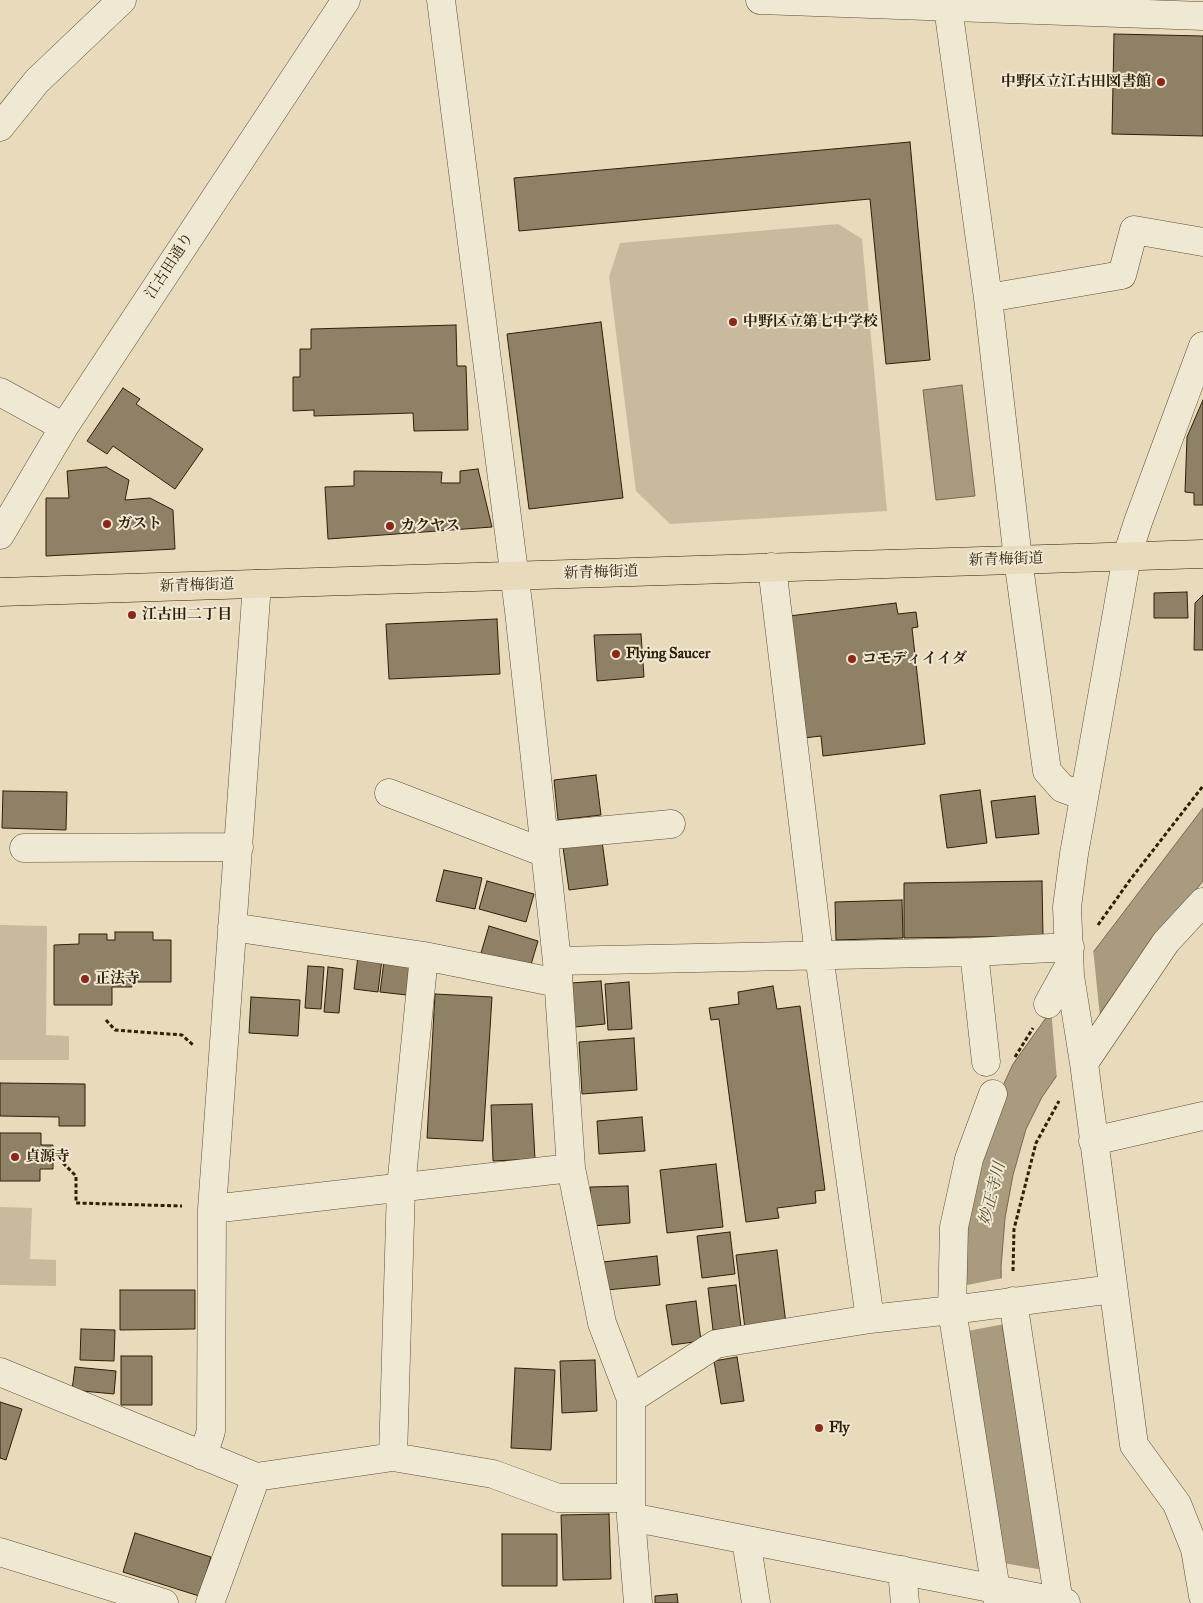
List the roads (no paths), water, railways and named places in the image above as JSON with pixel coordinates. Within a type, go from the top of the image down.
[{"type":"main road","name":"新青梅街道","points":[[0,592],[1203,554]]},
{"type":"street","points":[[3,117],[37,81],[122,0]]},
{"type":"street","name":"江古田通り","points":[[0,535],[64,427],[346,0]]},
{"type":"street","points":[[440,0],[514,576],[558,972],[571,1168],[602,1323],[631,1400],[631,1507],[638,1603]]},
{"type":"street","points":[[760,0],[948,3],[1203,16]]},
{"type":"street","points":[[948,3],[988,298],[1018,559],[1047,771],[1062,788],[1084,796]]},
{"type":"street","points":[[988,298],[1122,275],[1134,230],[1203,242]]},
{"type":"street","points":[[1203,346],[1138,522],[1128,556],[1084,796],[1067,907],[1070,963],[1134,1445],[1177,1504],[1196,1550],[1203,1596]]},
{"type":"street","points":[[0,392],[64,427]]},
{"type":"street","points":[[772,567],[819,955],[870,1319]]},
{"type":"street","points":[[203,1456],[211,1432],[201,1207],[222,1056],[257,584]]},
{"type":"street","points":[[389,793],[544,845],[671,824]]},
{"type":"street","points":[[24,848],[239,847]]},
{"type":"street","points":[[1082,1053],[1166,942],[1203,902]]},
{"type":"street","points":[[232,928],[424,956],[558,972],[819,955],[974,952],[1070,963]]},
{"type":"street","points":[[974,952],[986,1062]]},
{"type":"street","points":[[392,1457],[401,1187],[424,956]]},
{"type":"street","points":[[1048,1004],[1070,963]]},
{"type":"street","points":[[993,1094],[969,1159],[954,1227],[957,1310],[999,1594]]},
{"type":"street","points":[[1094,1141],[1203,1116]]},
{"type":"street","points":[[201,1207],[571,1168]]},
{"type":"street","points":[[631,1400],[716,1344],[870,1319],[957,1310],[1113,1289]]},
{"type":"street","points":[[0,1372],[256,1477],[392,1457],[493,1474],[558,1498],[631,1507],[746,1540],[902,1570],[999,1594],[1058,1602],[1009,1302]]},
{"type":"street","points":[[210,1603],[256,1477]]},
{"type":"street","points":[[746,1540],[756,1603]]},
{"type":"street","points":[[0,1552],[164,1603]]},
{"type":"street","points":[[902,1570],[905,1603]]},
{"type":"water","points":[[962,385],[975,496],[936,500],[923,390]]},
{"type":"water","name":"妙正寺川","points":[[1203,808],[1203,881],[1124,979],[1042,1097],[1026,1129],[1013,1175],[1005,1218],[1001,1267],[1002,1324],[1046,1603],[1007,1603],[964,1330],[966,1200],[996,1101],[1013,1064],[1088,959]]},
{"type":"place","name":"中野区立江古田図書館","points":[[1161,82]]},
{"type":"place","name":"中野区立第七中学校","points":[[733,322]]},
{"type":"place","name":"ガスト","points":[[107,524]]},
{"type":"place","name":"カクヤス","points":[[390,526]]},
{"type":"place","name":"江古田二丁目","points":[[132,615]]},
{"type":"place","name":"Flying Saucer","points":[[616,654]]},
{"type":"place","name":"コモディイイダ","points":[[852,659]]},
{"type":"place","name":"正法寺","points":[[85,979]]},
{"type":"place","name":"貞源寺","points":[[15,1157]]},
{"type":"place","name":"Fly","points":[[819,1428]]}]
